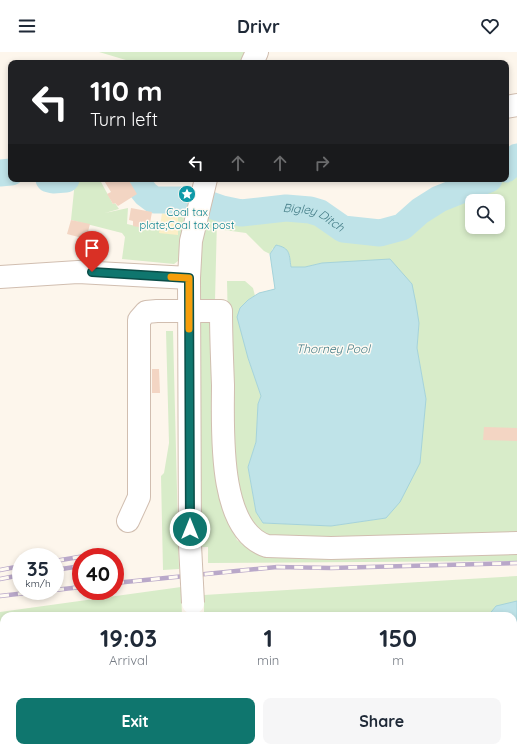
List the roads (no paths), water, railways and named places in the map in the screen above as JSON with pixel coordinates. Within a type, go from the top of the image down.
[{"type":"street","points":[[193,610],[190,545],[189,278],[191,241],[202,193]]},
{"type":"street","points":[[0,277],[78,272],[189,278]]},
{"type":"street","points":[[128,521],[139,497],[139,320],[146,312],[152,311],[220,311],[223,430],[227,481],[239,520],[248,533],[261,544],[267,546],[331,548],[517,543]]},
{"type":"water","points":[[133,182],[140,182],[149,193],[156,197],[187,197],[185,206],[148,199]]},
{"type":"water","name":"Thorney Pool","points":[[276,245],[287,250],[291,267],[305,267],[322,263],[390,259],[412,284],[419,323],[417,348],[426,399],[420,463],[400,502],[386,518],[331,526],[263,523],[256,512],[248,467],[256,442],[258,404],[261,396],[248,358],[237,317],[240,308],[248,300],[259,293],[275,289],[270,254]]},
{"type":"water","points":[[517,601],[517,612],[491,612],[496,606]]},
{"type":"waterway","name":"Bigley Ditch","points":[[509,166],[517,157]]},
{"type":"waterway","name":"Bigley Ditch","points":[[0,173],[8,172]]},
{"type":"waterway","name":"Bigley Ditch","points":[[136,182],[146,194],[154,200],[196,200],[222,209],[241,213],[286,208],[310,210],[320,213],[343,229],[380,233],[402,227],[420,211],[439,199],[482,182]]},
{"type":"railway","points":[[64,560],[72,558]]},
{"type":"railway","points":[[124,582],[277,567],[331,568],[517,563]]},
{"type":"railway","points":[[64,569],[72,567]]},
{"type":"railway","points":[[0,570],[12,568]]},
{"type":"railway","points":[[0,579],[12,577]]},
{"type":"railway","points":[[64,589],[72,588]]},
{"type":"railway","points":[[0,596],[12,595]]},
{"type":"place","name":"Coal tax plate;Coal tax post","points":[[187,194]]}]
